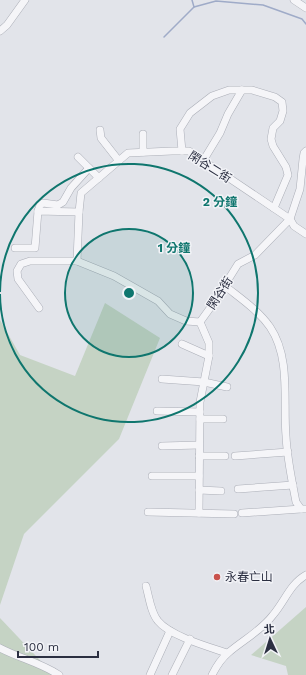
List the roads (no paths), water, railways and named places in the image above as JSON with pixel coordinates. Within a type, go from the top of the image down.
[{"type":"street","points":[[0,31],[25,0]]},
{"type":"street","points":[[294,0],[306,8]]},
{"type":"street","points":[[182,151],[180,129],[190,113],[212,96],[229,90],[252,90],[275,97],[282,102],[283,111],[280,121],[274,128],[271,139],[272,146],[286,167],[288,175],[274,208]]},
{"type":"street","points":[[203,161],[220,133],[228,114],[242,90]]},
{"type":"street","points":[[100,130],[101,138],[119,161]]},
{"type":"street","points":[[143,134],[143,152]]},
{"type":"street","name":"閑谷二街","points":[[78,261],[79,212],[82,193],[128,153],[189,151],[290,219],[294,226],[306,234]]},
{"type":"street","name":"閑谷街","points":[[78,261],[121,279],[158,301],[170,314],[186,321],[200,322],[238,264],[255,255],[290,219],[300,189],[303,159],[306,151]]},
{"type":"street","points":[[78,156],[99,178]]},
{"type":"street","points":[[15,248],[35,248],[38,211],[40,205],[43,203],[58,204],[64,202],[71,188],[89,168]]},
{"type":"street","points":[[38,211],[79,212]]},
{"type":"street","points":[[39,308],[18,279],[17,271],[21,264],[30,261],[78,261]]},
{"type":"street","points":[[225,286],[258,313],[270,327],[281,351],[288,452],[296,502],[303,509]]},
{"type":"street","points":[[200,322],[210,343],[200,402],[200,513]]},
{"type":"street","points":[[182,344],[209,356]]},
{"type":"street","points":[[162,379],[204,382],[227,387]]},
{"type":"street","points":[[157,412],[223,419]]},
{"type":"street","points":[[162,446],[199,445]]},
{"type":"street","points":[[235,456],[288,452]]},
{"type":"street","points":[[199,456],[225,456]]},
{"type":"street","points":[[152,476],[199,476]]},
{"type":"street","points":[[238,489],[293,486]]},
{"type":"street","points":[[199,490],[221,491]]},
{"type":"street","points":[[148,512],[238,513],[303,509]]},
{"type":"street","points":[[212,675],[217,665],[227,653],[265,625],[290,589],[306,575]]},
{"type":"street","points":[[146,586],[157,621],[170,631],[227,653]]},
{"type":"street","points":[[150,675],[170,631]]},
{"type":"street","points":[[172,675],[190,639]]},
{"type":"street","points":[[0,648],[50,669],[59,675]]},
{"type":"waterway","points":[[192,0],[194,7],[216,1],[263,5],[302,19],[306,24]]},
{"type":"waterway","points":[[164,37],[194,7]]},
{"type":"place","name":"永春亡山","points":[[217,577]]}]
